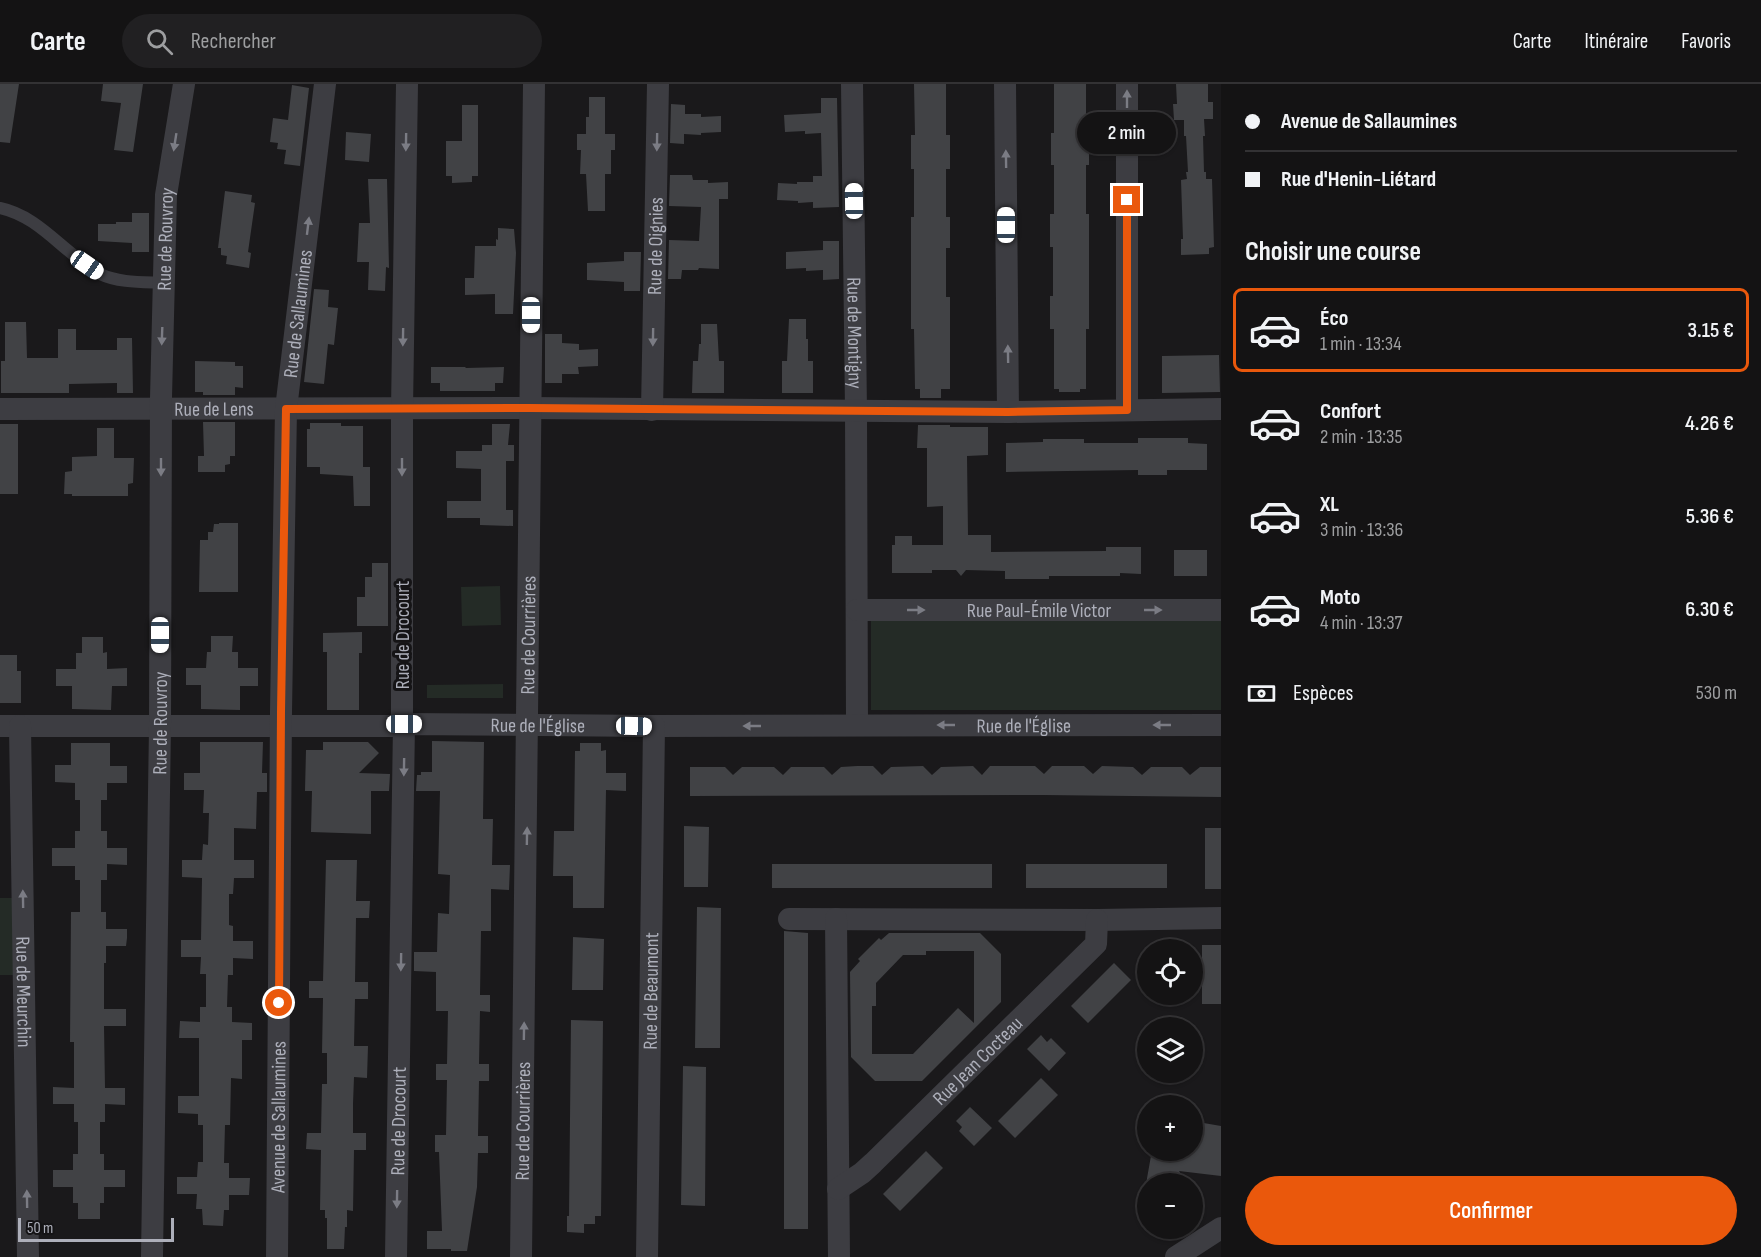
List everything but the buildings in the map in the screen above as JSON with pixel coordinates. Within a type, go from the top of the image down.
[{"type":"street","name":"Rue de Rouvroy","points":[[152,1257],[160,726],[161,409],[166,195],[184,84]]},
{"type":"street","name":"Rue de Sallaumines","points":[[281,726],[286,409],[325,84]]},
{"type":"street","name":"Rue de Drocourt","points":[[396,1257],[404,724],[402,716],[402,409],[407,84]]},
{"type":"street","name":"Rue de Courrières","points":[[521,1257],[534,84]]},
{"type":"street","name":"Rue de Oignies","points":[[652,410],[658,84]]},
{"type":"street","name":"Rue de Montigny","points":[[852,84],[857,725]]},
{"type":"street","points":[[1005,84],[1008,412]]},
{"type":"street","points":[[1127,84],[1127,410]]},
{"type":"street","name":"Rue de Lens","points":[[0,409],[530,408],[1008,412],[1221,409]]},
{"type":"street","name":"Rue Paul-Émile Victor","points":[[857,610],[1221,610]]},
{"type":"street","name":"Rue de l'Église","points":[[10,726],[1221,725]]},
{"type":"street","name":"Rue de Meurchin","points":[[10,726],[28,1257]]},
{"type":"street","name":"Avenue de Sallaumines","points":[[277,1257],[281,726]]},
{"type":"street","name":"Rue de Beaumont","points":[[647,1257],[654,726]]},
{"type":"street","points":[[836,918],[839,1257]]},
{"type":"street","points":[[789,919],[1221,918]]},
{"type":"street","name":"Rue Jean Cocteau","points":[[838,1189],[873,1163],[1096,944],[1097,920]]},
{"type":"street","points":[[1176,1257],[1221,1228]]},
{"type":"lane","points":[[0,208],[12,210],[36,224],[74,256],[100,274],[128,281],[164,284]]},
{"type":"shaded area","points":[[500,586],[501,625],[462,626],[461,587]]},
{"type":"shaded area","points":[[1221,617],[1221,710],[871,710],[871,618]]},
{"type":"shaded area","points":[[503,684],[503,698],[427,698],[427,685]]},
{"type":"shaded area","points":[[0,898],[14,898],[16,975],[0,975]]},
{"type":"route","points":[[279,1003],[286,409],[530,408],[1008,412],[1127,410],[1127,200]]}]
